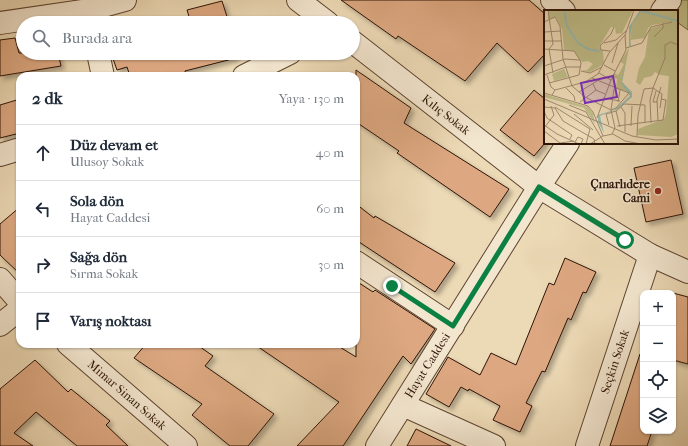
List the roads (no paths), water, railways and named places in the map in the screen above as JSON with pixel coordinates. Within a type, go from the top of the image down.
[{"type":"street","points":[[90,16],[124,0]]},
{"type":"street","points":[[298,0],[319,16]]},
{"type":"street","points":[[552,0],[563,10]]},
{"type":"street","points":[[663,10],[670,0]]},
{"type":"street","points":[[0,23],[16,22]]},
{"type":"street","name":"Kılıç Sokak","points":[[360,47],[539,187],[650,255],[688,272]]},
{"type":"street","points":[[100,60],[102,72]]},
{"type":"street","points":[[252,72],[276,60]]},
{"type":"street","name":"Hayat Caddesi","points":[[377,446],[567,144]]},
{"type":"street","points":[[0,155],[16,150]]},
{"type":"street","name":"Seçkin Sokak","points":[[587,446],[650,255]]},
{"type":"street","points":[[360,265],[453,326]]},
{"type":"street","points":[[0,279],[16,297]]},
{"type":"street","points":[[0,325],[16,313]]},
{"type":"street","name":"Mimar Sinan Sokak","points":[[73,348],[186,446]]},
{"type":"street","points":[[403,405],[494,446]]},
{"type":"place","name":"Çınarlıdere Cami","points":[[658,191]]}]
